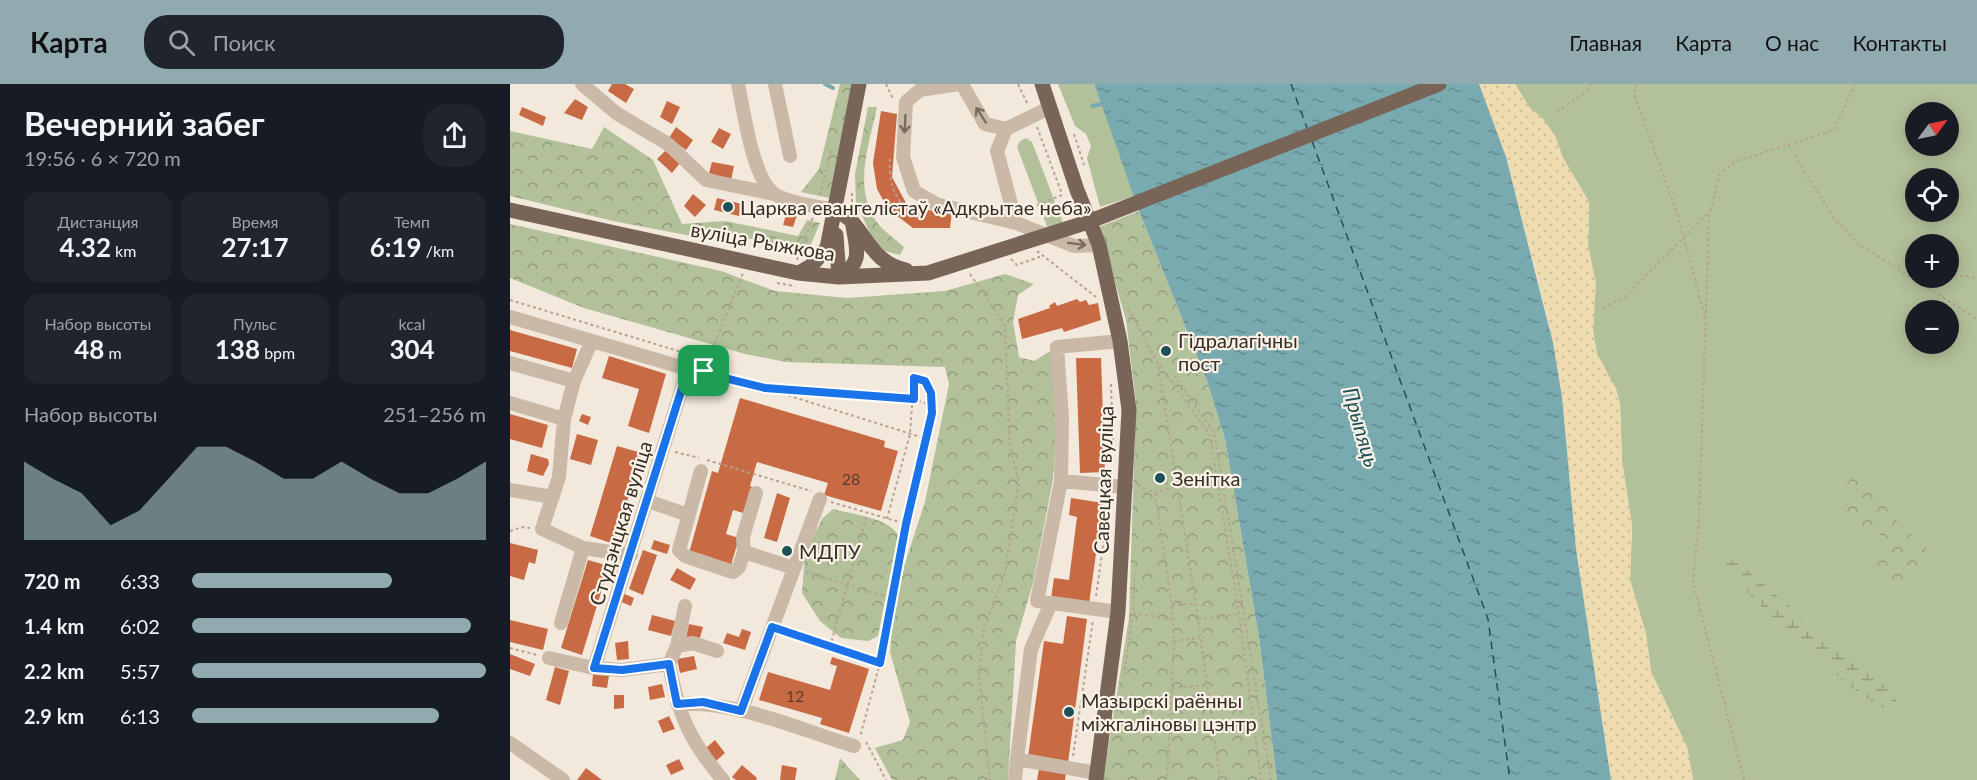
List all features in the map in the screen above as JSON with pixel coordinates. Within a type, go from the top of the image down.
[{"type":"main road","points":[[794,277],[811,266],[827,248],[859,84]]},
{"type":"main road","name":"Савецкая вуліца","points":[[1042,84],[1077,190],[1099,245],[1120,341],[1130,410],[1125,485],[1126,613],[1096,776]]},
{"type":"main road","name":"вуліца Рыжкова","points":[[510,210],[794,277],[928,273],[1007,251],[1088,222],[1439,84]]},
{"type":"main road","points":[[836,210],[855,218],[877,257],[894,268],[928,273]]},
{"type":"main road","points":[[836,210],[839,277],[851,270],[858,255],[855,218]]},
{"type":"street","points":[[582,84],[616,113],[668,144],[706,180],[774,194],[817,208],[836,210]]},
{"type":"street","points":[[738,84],[760,173],[774,194]]},
{"type":"street","points":[[775,84],[790,156]]},
{"type":"street","points":[[1049,108],[1006,129],[985,124],[960,84],[920,90],[906,102],[903,158],[914,191],[936,204],[1016,223],[1074,246],[1099,245]]},
{"type":"street","points":[[1006,129],[997,151],[1016,223]]},
{"type":"street","points":[[510,317],[591,343],[688,369]]},
{"type":"street","points":[[1120,341],[1057,347],[1062,417],[1061,481],[1037,602],[1126,613]]},
{"type":"street","points":[[591,343],[574,381],[564,419],[559,477],[542,530],[583,548],[631,555]]},
{"type":"street","points":[[510,363],[574,381]]},
{"type":"street","name":"Студэнцкая вуліца","points":[[594,668],[688,369]]},
{"type":"street","points":[[510,403],[564,419]]},
{"type":"street","points":[[701,471],[679,550],[685,556],[733,572],[739,567],[744,552],[743,537],[756,493]]},
{"type":"street","points":[[1061,481],[1125,485]]},
{"type":"street","points":[[510,490],[553,497]]},
{"type":"street","points":[[741,711],[820,499]]},
{"type":"street","points":[[648,501],[688,515]]},
{"type":"street","points":[[561,623],[583,548]]},
{"type":"street","points":[[744,552],[795,568]]},
{"type":"street","points":[[1016,780],[1031,649],[1051,603]]},
{"type":"street","points":[[685,606],[677,646],[669,664],[677,704],[698,750],[723,780]]},
{"type":"street","points":[[677,646],[693,643],[717,651]]},
{"type":"street","points":[[549,658],[594,668],[622,670],[669,664]]},
{"type":"street","points":[[677,704],[703,702],[741,711],[854,746]]},
{"type":"street","points":[[510,743],[562,780]]},
{"type":"street","points":[[1017,759],[1071,767],[1096,776]]},
{"type":"path","points":[[886,84],[893,99],[893,106]]},
{"type":"path","points":[[1018,84],[1033,116],[1062,194]]},
{"type":"path","points":[[1557,112],[1586,92],[1591,84]]},
{"type":"path","points":[[1637,84],[1634,94],[1677,213],[1706,320]]},
{"type":"path","points":[[1744,780],[1693,582],[1699,517],[1711,210],[1720,174],[1734,162],[1834,130],[1855,84]]},
{"type":"path","points":[[893,99],[897,93]]},
{"type":"path","points":[[1788,145],[1834,218],[1857,243],[1977,320]]},
{"type":"path","points":[[794,277],[817,208],[831,151]]},
{"type":"path","points":[[890,158],[889,180],[900,205],[917,215],[934,216]]},
{"type":"path","points":[[852,185],[855,218]]},
{"type":"path","points":[[1037,205],[1077,190]]},
{"type":"path","points":[[1603,308],[1626,296],[1711,210]]},
{"type":"path","points":[[1007,251],[1017,266],[1042,256],[1092,292],[1098,300]]},
{"type":"path","points":[[1896,266],[1905,267]]},
{"type":"path","points":[[965,267],[1005,325],[1010,446],[1019,482],[1005,572],[984,629],[979,674],[990,780]]},
{"type":"path","points":[[704,371],[743,273]]},
{"type":"path","points":[[1959,276],[1977,278]]},
{"type":"path","points":[[510,300],[708,360]]},
{"type":"path","points":[[1128,308],[1158,364],[1210,435],[1239,614],[1261,780]]},
{"type":"path","points":[[1158,364],[1196,604],[1220,780]]},
{"type":"path","points":[[688,369],[704,371],[765,388],[927,439]]},
{"type":"path","points":[[1173,375],[1214,432],[1271,780]]},
{"type":"path","points":[[1110,376],[1114,409],[1113,452]]},
{"type":"path","points":[[886,780],[861,733],[880,663],[891,598],[927,439],[932,406],[931,393],[925,381],[914,378],[910,434],[887,519]]},
{"type":"path","points":[[765,388],[914,399],[932,406]]},
{"type":"path","points":[[664,449],[753,474]]},
{"type":"path","points":[[1071,767],[1095,608],[1125,485],[1155,493],[1176,486]]},
{"type":"path","points":[[1155,493],[1172,605],[1174,640],[1167,780]]},
{"type":"path","points":[[830,647],[867,514]]},
{"type":"path","points":[[510,531],[522,527],[542,530]]},
{"type":"path","points":[[795,568],[891,598]]},
{"type":"path","points":[[1172,605],[1196,604]]},
{"type":"path","points":[[1126,613],[1173,619]]},
{"type":"path","points":[[1198,619],[1239,614]]},
{"type":"path","points":[[772,627],[880,663]]},
{"type":"path","points":[[1174,640],[1200,638]]},
{"type":"path","points":[[510,648],[549,658]]},
{"type":"path","points":[[1172,688],[1207,685]]},
{"type":"green space","points":[[840,84],[852,84],[829,198],[801,192],[819,169]]},
{"type":"green space","points":[[1058,84],[1094,84],[1134,196],[1100,207],[1087,158],[1091,146],[1086,134],[1075,126]]},
{"type":"green space","points":[[1515,84],[1977,84],[1977,780],[1693,780],[1687,747],[1651,672],[1646,634],[1630,580],[1632,526],[1622,461],[1620,404],[1616,389],[1597,354],[1593,331],[1594,295],[1588,245],[1589,202],[1563,158],[1555,136],[1543,119],[1529,107]]},
{"type":"green space","points":[[868,107],[877,107],[867,151],[865,194],[876,221],[904,247],[900,255],[885,251],[870,233],[856,203],[855,174]]},
{"type":"green space","points":[[604,127],[653,160],[682,224],[725,221],[798,236],[807,220],[820,223],[808,251],[723,233],[712,240],[613,221],[510,196],[510,131],[592,149]]},
{"type":"green space","points":[[1026,138],[1032,142],[1063,223],[1048,229],[1017,147],[1020,141]]},
{"type":"green space","points":[[1139,211],[1207,381],[1225,439],[1259,637],[1277,780],[1103,780],[1129,618],[1136,402],[1126,320],[1099,227]]},
{"type":"green space","points":[[510,224],[721,271],[775,291],[847,298],[945,291],[1005,274],[1034,284],[1018,295],[1013,322],[1019,357],[1034,361],[1052,350],[1057,417],[1053,479],[1033,583],[1016,641],[1008,780],[892,780],[875,748],[903,740],[910,722],[890,652],[895,594],[925,502],[949,384],[945,367],[786,362],[745,354],[584,308],[510,278]]},
{"type":"green space","points":[[1857,475],[1868,478],[1892,516],[1930,552],[1929,562],[1912,574],[1902,588],[1889,587],[1875,571],[1876,563],[1891,554],[1890,545],[1885,538],[1859,526],[1845,507],[1843,491],[1851,478]]},
{"type":"green space","points":[[833,509],[878,520],[898,535],[878,636],[868,641],[841,638],[820,621],[802,593],[805,553],[822,519]]},
{"type":"green space","points":[[1726,557],[1738,563],[1892,692],[1897,702],[1895,707],[1891,710],[1876,704],[1856,691],[1808,650],[1726,572],[1720,563],[1722,558]]},
{"type":"green space","points":[[840,758],[860,780],[835,780]]},
{"type":"sand","points":[[1479,84],[1515,84],[1529,107],[1543,119],[1555,136],[1563,158],[1589,202],[1588,245],[1596,283],[1593,331],[1597,354],[1616,389],[1620,404],[1622,461],[1632,526],[1630,580],[1646,634],[1651,672],[1687,747],[1693,780],[1611,780],[1576,549],[1562,397],[1547,315],[1506,157]]},
{"type":"water","name":"Прыпяць","points":[[1094,84],[1479,84],[1506,157],[1553,343],[1562,397],[1576,549],[1611,780],[1277,780],[1259,637],[1225,439],[1207,381],[1139,211]]},
{"type":"building","points":[[612,84],[625,84],[634,89],[626,103],[608,91]]},
{"type":"building","points":[[575,99],[588,107],[582,120],[564,113]]},
{"type":"building","points":[[667,101],[680,107],[672,124],[660,117]]},
{"type":"building","points":[[522,107],[546,117],[543,126],[519,115]]},
{"type":"building","points":[[881,111],[897,114],[892,177],[906,203],[915,209],[952,212],[950,228],[913,228],[888,209],[877,189],[873,163]]},
{"type":"building","points":[[676,127],[693,140],[686,150],[669,138]]},
{"type":"building","points":[[719,128],[731,134],[723,149],[711,142]]},
{"type":"building","points":[[666,150],[680,163],[672,173],[657,159]]},
{"type":"building","points":[[712,162],[734,166],[731,180],[709,173]]},
{"type":"building","points":[[693,194],[706,205],[695,217],[684,206]]},
{"type":"building","name":"Царква евангелістаў «Адкрытае неба»","points":[[717,198],[742,204],[739,216],[714,210]]},
{"type":"building","points":[[788,208],[798,212],[793,227],[783,225]]},
{"type":"building","points":[[1077,299],[1080,302],[1086,300],[1089,305],[1098,303],[1101,320],[1064,332],[1062,328],[1022,339],[1018,319],[1050,308],[1049,306],[1055,302],[1057,306]]},
{"type":"building","points":[[510,330],[577,349],[572,368],[510,351]]},
{"type":"building","points":[[609,356],[666,374],[649,433],[628,426],[639,389],[602,378]]},
{"type":"building","points":[[1076,358],[1101,358],[1105,472],[1080,473]]},
{"type":"building","points":[[740,398],[885,441],[884,447],[898,451],[881,511],[824,495],[828,483],[757,462],[750,486],[754,488],[747,514],[733,510],[726,534],[739,538],[731,565],[689,553],[712,471],[718,473]]},
{"type":"building","points":[[510,414],[548,425],[542,448],[510,439]]},
{"type":"building","points":[[582,414],[591,417],[588,425],[579,421]]},
{"type":"building","points":[[577,434],[598,440],[591,465],[570,459]]},
{"type":"building","points":[[617,446],[642,453],[614,544],[590,536]]},
{"type":"building","points":[[531,454],[548,459],[549,464],[543,476],[527,471]]},
{"type":"building","points":[[777,493],[790,498],[777,542],[764,538]]},
{"type":"building","points":[[1071,498],[1103,503],[1089,604],[1051,599],[1054,578],[1069,580],[1077,517],[1069,515]]},
{"type":"building","points":[[654,540],[670,545],[667,554],[651,549]]},
{"type":"building","points":[[510,543],[538,550],[535,564],[529,562],[524,580],[510,576]]},
{"type":"building","points":[[643,550],[657,555],[643,595],[629,589]]},
{"type":"building","points":[[588,560],[609,566],[582,655],[561,648]]},
{"type":"building","points":[[677,568],[696,579],[690,590],[670,580]]},
{"type":"building","points":[[622,593],[634,598],[631,606],[619,601]]},
{"type":"building","points":[[652,615],[675,621],[671,636],[648,630]]},
{"type":"building","points":[[1067,616],[1087,619],[1068,763],[1028,757],[1044,641],[1063,644]]},
{"type":"building","points":[[510,620],[548,629],[543,650],[510,642]]},
{"type":"building","points":[[689,624],[703,627],[699,641],[686,638]]},
{"type":"building","points":[[742,629],[751,632],[745,650],[723,643],[727,633],[739,637]]},
{"type":"building","points":[[628,641],[629,659],[617,660],[615,643]]},
{"type":"building","points":[[510,654],[535,664],[530,676],[510,669]]},
{"type":"building","points":[[694,656],[697,669],[680,673],[677,659]]},
{"type":"building","points":[[832,657],[869,669],[849,733],[820,724],[822,718],[759,700],[768,672],[830,690],[837,666],[830,664]]},
{"type":"building","points":[[555,667],[569,671],[560,705],[546,700]]},
{"type":"building","points":[[593,674],[609,676],[607,688],[592,686]]},
{"type":"building","points":[[662,684],[665,697],[650,700],[648,687]]},
{"type":"building","points":[[614,695],[624,695],[624,708],[614,709]]},
{"type":"building","points":[[669,716],[675,729],[663,733],[658,721]]},
{"type":"building","points":[[715,740],[725,753],[716,761],[706,748]]},
{"type":"building","points":[[679,759],[684,769],[671,775],[666,765]]},
{"type":"building","points":[[742,765],[757,778],[756,780],[736,780],[732,777]]},
{"type":"building","points":[[782,765],[797,768],[795,780],[780,780]]},
{"type":"building","points":[[586,768],[602,780],[577,780]]},
{"type":"building","points":[[1039,769],[1066,774],[1065,780],[1037,780]]},
{"type":"waterway","points":[[825,84],[833,88]]},
{"type":"waterway","points":[[1092,106],[1106,103]]},
{"type":"ferry route","points":[[1291,84],[1307,128]]},
{"type":"ferry route","points":[[1312,141],[1488,619],[1510,780]]},
{"type":"place","name":"Царква евангелістаў «Адкрытае неба»","points":[[728,207]]},
{"type":"place","name":"Гідралагічны пост","points":[[1166,351]]},
{"type":"place","name":"Зенітка","points":[[1160,478]]},
{"type":"place","name":"МДПУ","points":[[787,551]]},
{"type":"place","name":"Мазырскі раённы міжгаліновы цэнтр","points":[[1069,712]]},
{"type":"route","points":[[688,369],[704,371],[765,388],[914,399],[914,378],[925,381],[931,393],[932,413],[906,524],[880,663],[772,627],[741,711],[703,702],[677,704],[669,664],[622,670],[594,668],[688,369]]}]
